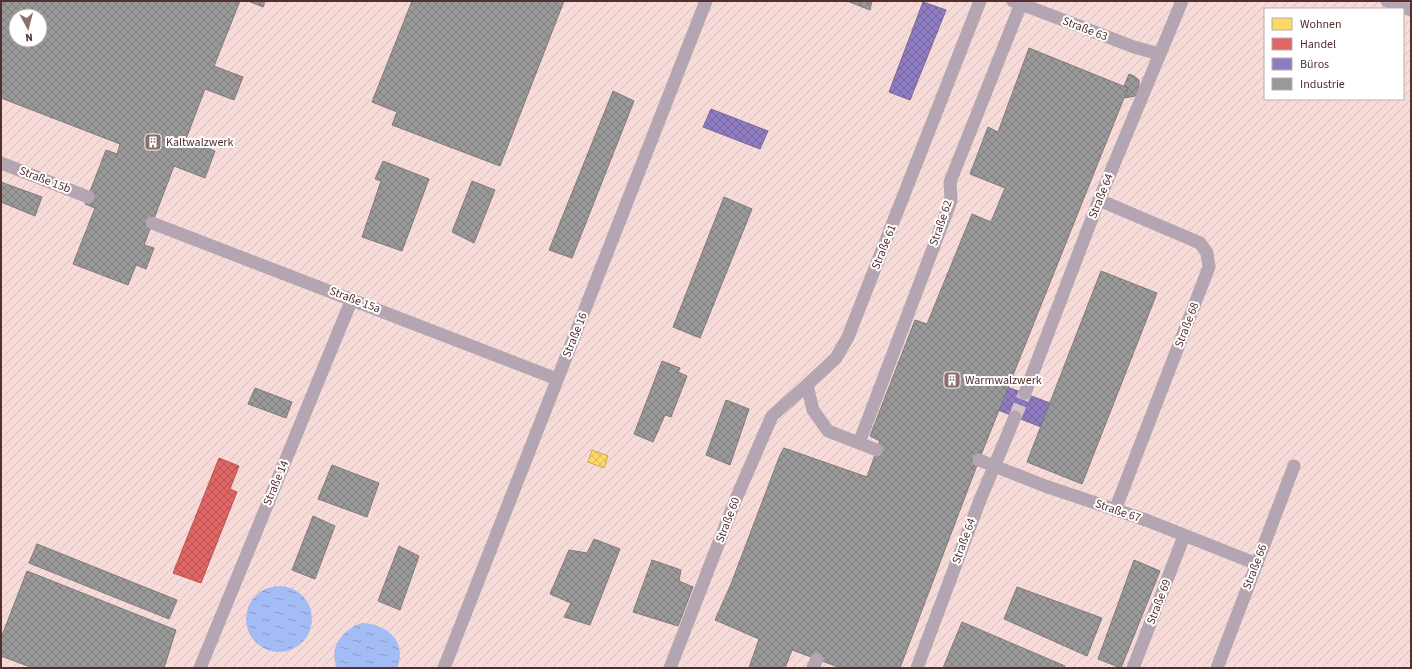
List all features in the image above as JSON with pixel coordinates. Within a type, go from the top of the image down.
[{"type":"street","name":"Straße 16","points":[[444,668],[706,1]]},
{"type":"street","name":"Straße 61","points":[[807,385],[836,358],[848,337],[980,1]]},
{"type":"street","name":"Straße 64","points":[[1025,394],[1099,200],[1182,1]]},
{"type":"street","points":[[1387,1],[1411,10]]},
{"type":"street","name":"Straße 63","points":[[1017,2],[1134,47],[1159,54]]},
{"type":"street","name":"Straße 62","points":[[858,443],[951,201],[950,182],[1017,2]]},
{"type":"street","name":"Straße 15b","points":[[1,163],[88,197]]},
{"type":"street","name":"Straße 68","points":[[1099,200],[1200,243],[1207,253],[1209,267],[1115,510]]},
{"type":"street","name":"Straße 15a","points":[[152,223],[557,379]]},
{"type":"street","name":"Straße 14","points":[[200,668],[352,299]]},
{"type":"street","points":[[807,385],[813,410],[828,431],[876,450]]},
{"type":"street","name":"Straße 60","points":[[670,668],[735,501],[772,416],[807,385]]},
{"type":"street","name":"Straße 64","points":[[917,668],[994,466],[1015,417]]},
{"type":"street","name":"Straße 67","points":[[979,460],[1146,520],[1257,564]]},
{"type":"street","name":"Straße 66","points":[[1217,668],[1294,466]]},
{"type":"street","name":"Straße 69","points":[[1133,668],[1184,536]]},
{"type":"shaded area","points":[[1,1],[1411,1],[1411,668],[1,668]]},
{"type":"water","points":[[279,586],[292,589],[302,596],[309,606],[312,619],[309,632],[302,642],[292,649],[279,652],[266,649],[256,642],[249,632],[246,619],[249,606],[256,596],[266,589]]},
{"type":"water","points":[[362,623],[380,627],[393,636],[400,650],[400,659],[397,668],[337,668],[334,653],[339,640],[343,634]]},
{"type":"building: Wohnen","points":[[592,450],[608,456],[604,468],[588,462]]},
{"type":"building: Handel","points":[[219,458],[239,466],[230,489],[237,492],[201,583],[173,573]]},
{"type":"building: Büros","points":[[923,2],[946,10],[910,100],[889,92]]},
{"type":"building: Büros","points":[[711,109],[768,131],[760,149],[703,127]]},
{"type":"building: Büros","points":[[1007,387],[1050,403],[1041,427],[998,410]]},
{"type":"building: Industrie","name":"Kaltwalzwerk","points":[[1,1],[240,1],[214,66],[243,77],[234,100],[205,89],[186,139],[215,151],[205,178],[174,166],[144,245],[154,248],[146,269],[136,265],[128,285],[73,264],[95,208],[85,204],[106,150],[117,154],[120,144],[1,98]]},
{"type":"building: Industrie","points":[[248,1],[265,1],[263,7]]},
{"type":"building: Industrie","points":[[412,1],[564,1],[500,166],[392,125],[397,112],[372,102]]},
{"type":"building: Industrie","points":[[847,1],[872,1],[870,10]]},
{"type":"building: Industrie","name":"Warmwalzwerk","points":[[1029,48],[1128,88],[979,460],[900,668],[841,668],[792,650],[785,668],[749,668],[759,639],[715,620],[731,584],[780,455],[784,448],[867,477],[880,441],[870,436],[915,320],[927,324],[972,214],[991,222],[1005,188],[970,174],[988,127],[998,132]]},
{"type":"building: Industrie","points":[[1129,74],[1139,80],[1139,89],[1135,96],[1125,98],[1128,88],[1124,86]]},
{"type":"building: Industrie","points":[[613,91],[634,101],[572,258],[549,250]]},
{"type":"building: Industrie","points":[[383,161],[429,179],[402,251],[362,237],[381,181],[375,179]]},
{"type":"building: Industrie","points":[[472,181],[495,190],[474,243],[452,232]]},
{"type":"building: Industrie","points":[[1,182],[42,197],[35,216],[1,202]]},
{"type":"building: Industrie","points":[[724,197],[752,209],[700,338],[673,327]]},
{"type":"building: Industrie","points":[[1101,271],[1157,293],[1082,484],[1027,462]]},
{"type":"building: Industrie","points":[[662,361],[680,368],[678,372],[687,376],[671,417],[665,415],[653,442],[634,434]]},
{"type":"building: Industrie","points":[[255,388],[292,402],[286,418],[248,404]]},
{"type":"building: Industrie","points":[[726,400],[749,409],[730,465],[706,455]]},
{"type":"building: Industrie","points":[[332,465],[379,483],[367,517],[318,499]]},
{"type":"building: Industrie","points":[[313,516],[335,526],[315,579],[292,570]]},
{"type":"building: Industrie","points":[[594,539],[620,549],[590,625],[564,617],[571,603],[550,594],[569,550],[587,553]]},
{"type":"building: Industrie","points":[[37,544],[177,600],[169,619],[29,563]]},
{"type":"building: Industrie","points":[[399,546],[419,556],[400,610],[378,601]]},
{"type":"building: Industrie","points":[[652,560],[681,570],[679,581],[693,587],[678,626],[633,612]]},
{"type":"building: Industrie","points":[[1134,560],[1160,571],[1121,668],[1098,659]]},
{"type":"building: Industrie","points":[[27,571],[176,630],[164,668],[33,668],[1,656],[1,638]]},
{"type":"building: Industrie","points":[[1017,587],[1102,618],[1087,656],[1004,619]]},
{"type":"building: Industrie","points":[[962,622],[1065,666],[1064,668],[943,668]]},
{"type":"tunnel","points":[[1015,417],[1025,393]]},
{"type":"place","name":"Kaltwalzwerk","points":[[153,142]]},
{"type":"place","name":"Warmwalzwerk","points":[[952,380]]}]
